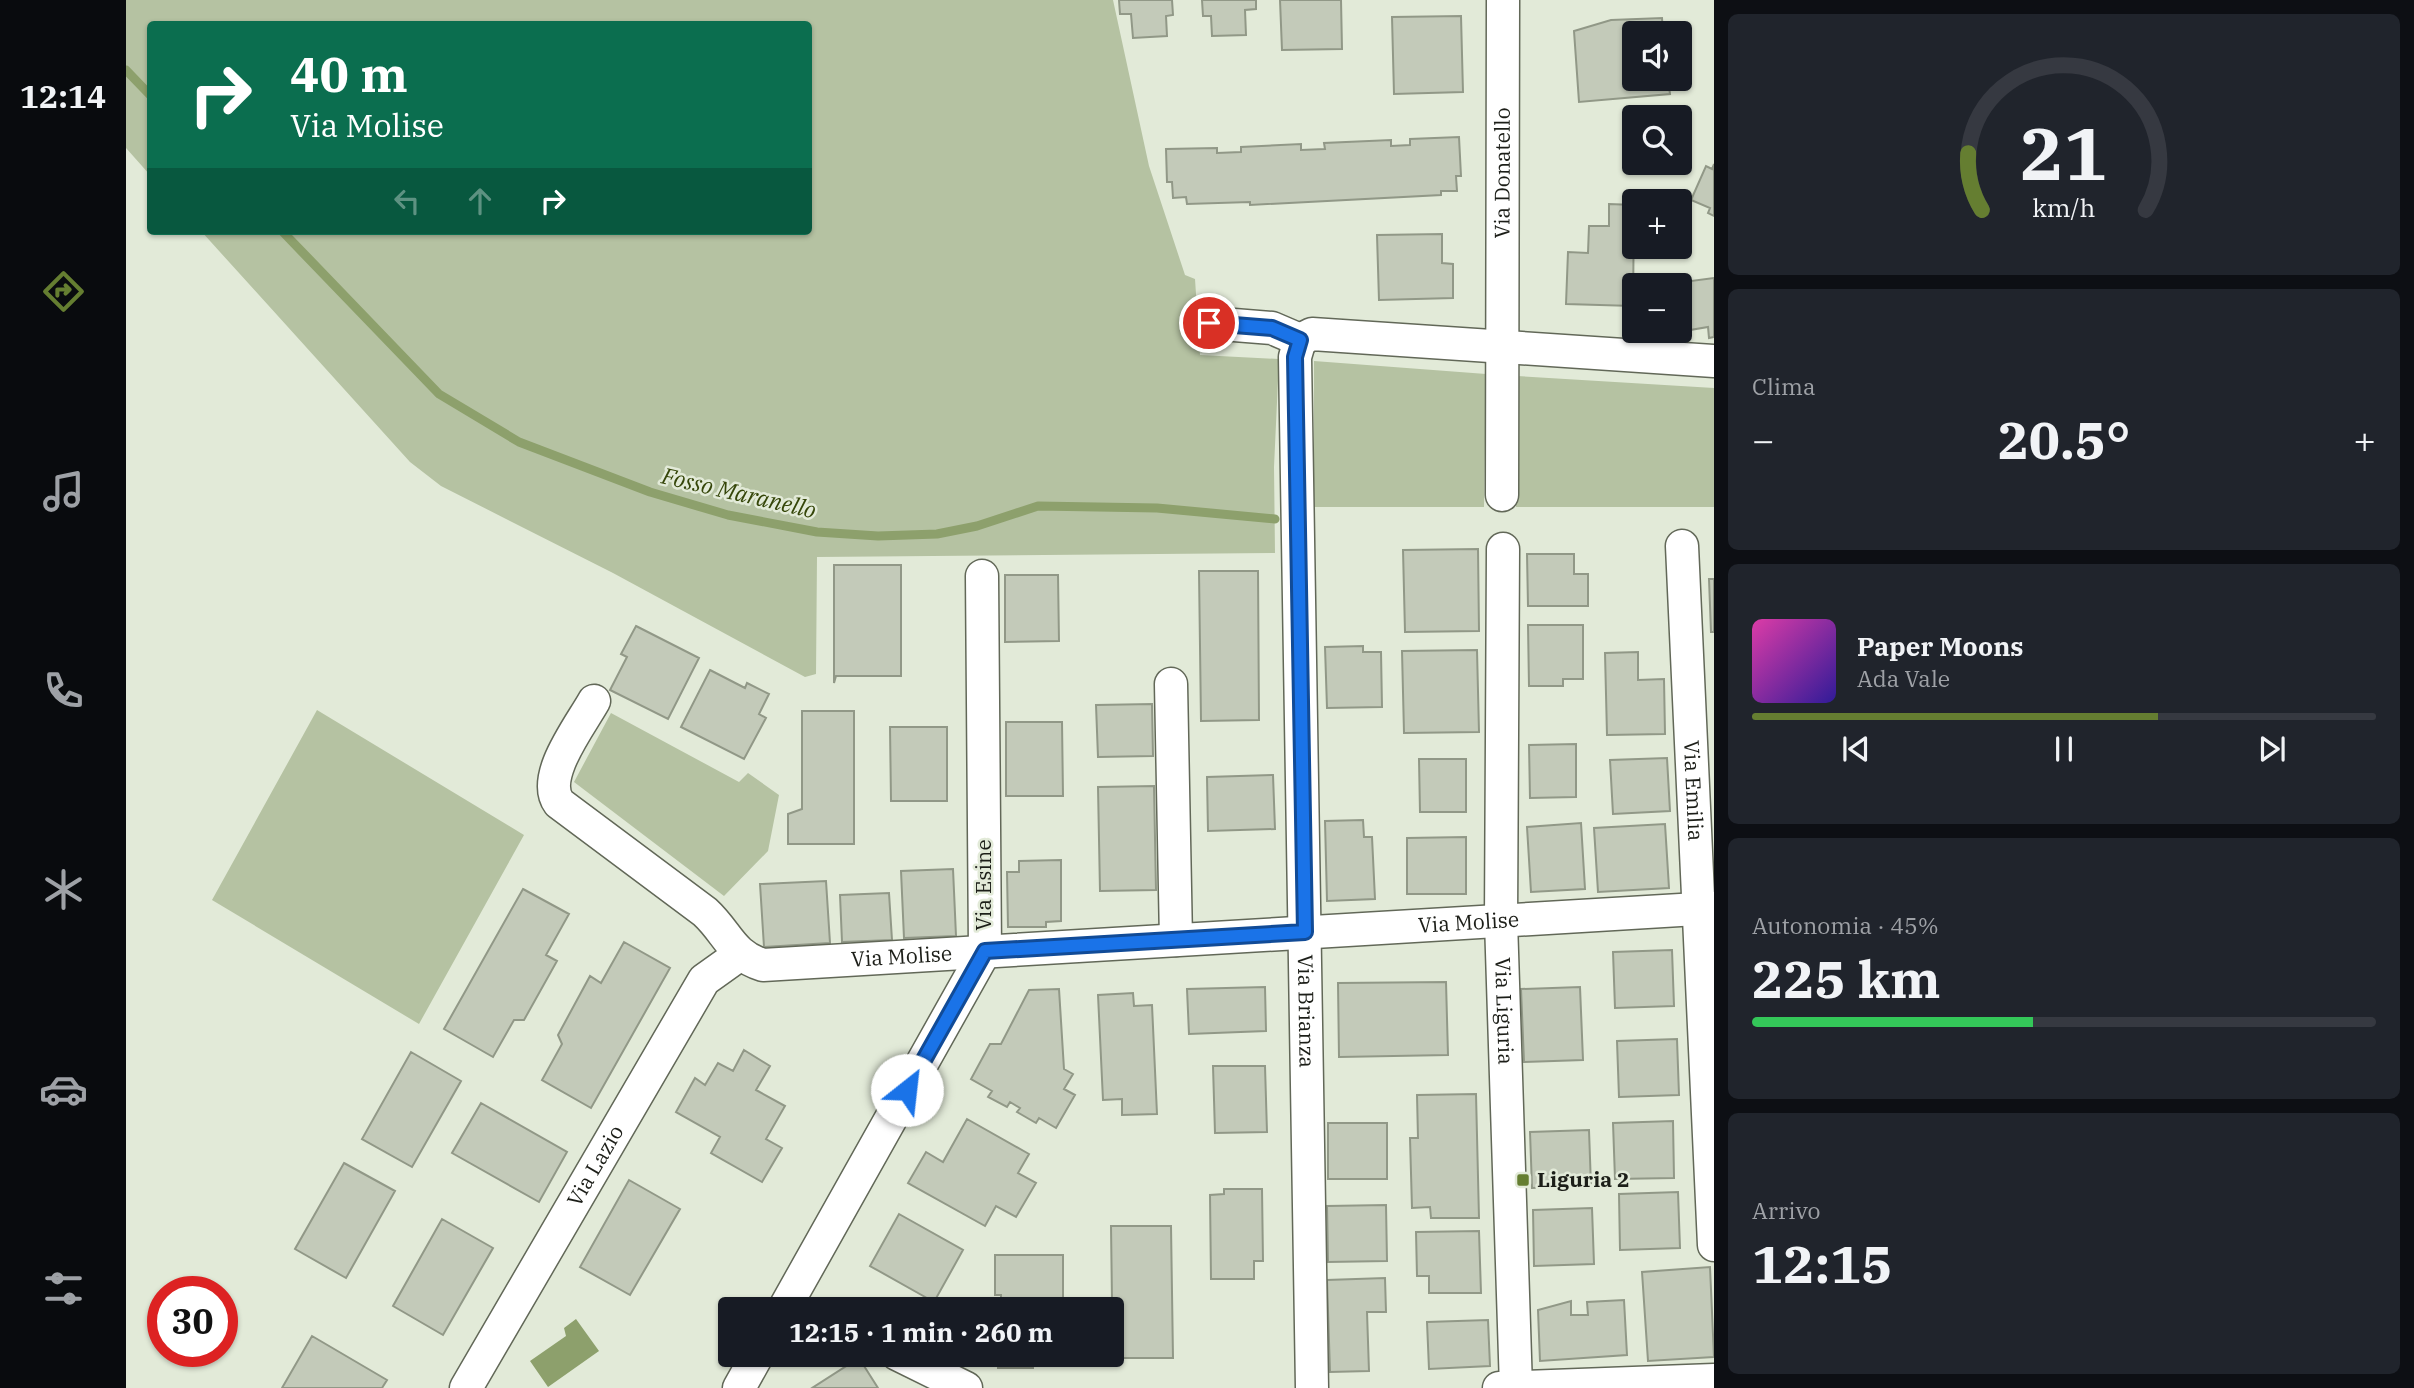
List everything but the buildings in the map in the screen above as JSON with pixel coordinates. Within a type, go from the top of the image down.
[{"type":"street","name":"Via Donatello","points":[[1502,495],[1503,0]]},
{"type":"street","points":[[1209,323],[1272,328],[1300,340],[1312,334],[1714,361]]},
{"type":"street","name":"Via Brianza","points":[[1300,340],[1295,357],[1312,1388]]},
{"type":"street","name":"Via Emilia","points":[[1682,546],[1706,908],[1714,1245]]},
{"type":"street","name":"Via Liguria","points":[[1503,549],[1501,920],[1516,1388]]},
{"type":"street","name":"Via Esine","points":[[799,1297],[985,951],[982,576]]},
{"type":"street","points":[[1171,684],[1175,940]]},
{"type":"street","points":[[594,701],[554,774],[553,794],[559,803],[705,912],[724,929],[739,956]]},
{"type":"street","name":"Via Molise","points":[[739,956],[762,965],[1706,908]]},
{"type":"street","name":"Via Lazio","points":[[468,1384],[704,980],[719,967],[739,956]]},
{"type":"street","points":[[739,1388],[751,1367]]},
{"type":"street","points":[[923,1367],[966,1388]]},
{"type":"street","points":[[1499,1388],[1714,1380]]},
{"type":"shaded area","points":[[126,0],[1113,0],[1149,166],[1185,275],[1195,279],[1200,355],[1279,359],[1274,467],[1275,553],[817,557],[816,674],[805,677],[613,573],[441,486],[410,462],[205,235],[812,235],[812,21],[147,21],[147,172],[126,148]]},
{"type":"shaded area","points":[[1314,361],[1486,374],[1484,507],[1314,507]]},
{"type":"shaded area","points":[[1517,376],[1714,388],[1714,507],[1516,507]]},
{"type":"shaded area","points":[[317,710],[524,835],[419,1024],[212,900]]},
{"type":"shaded area","points":[[611,713],[739,782],[748,773],[779,795],[768,851],[724,896],[574,782]]},
{"type":"shaded area","points":[[576,1319],[599,1351],[548,1387],[530,1361],[566,1336],[564,1328]]},
{"type":"waterway","name":"Fosso Maranello","points":[[126,70],[147,92]]},
{"type":"waterway","name":"Fosso Maranello","points":[[286,235],[439,394],[519,442],[650,492],[728,515],[817,532],[878,536],[937,534],[977,526],[1038,506],[1157,508],[1275,519]]},
{"type":"place","name":"Liguria 2","points":[[1523,1180]]},
{"type":"route","points":[[907,1090],[985,951],[1305,932],[1295,357],[1300,340],[1272,328],[1209,323]]}]
